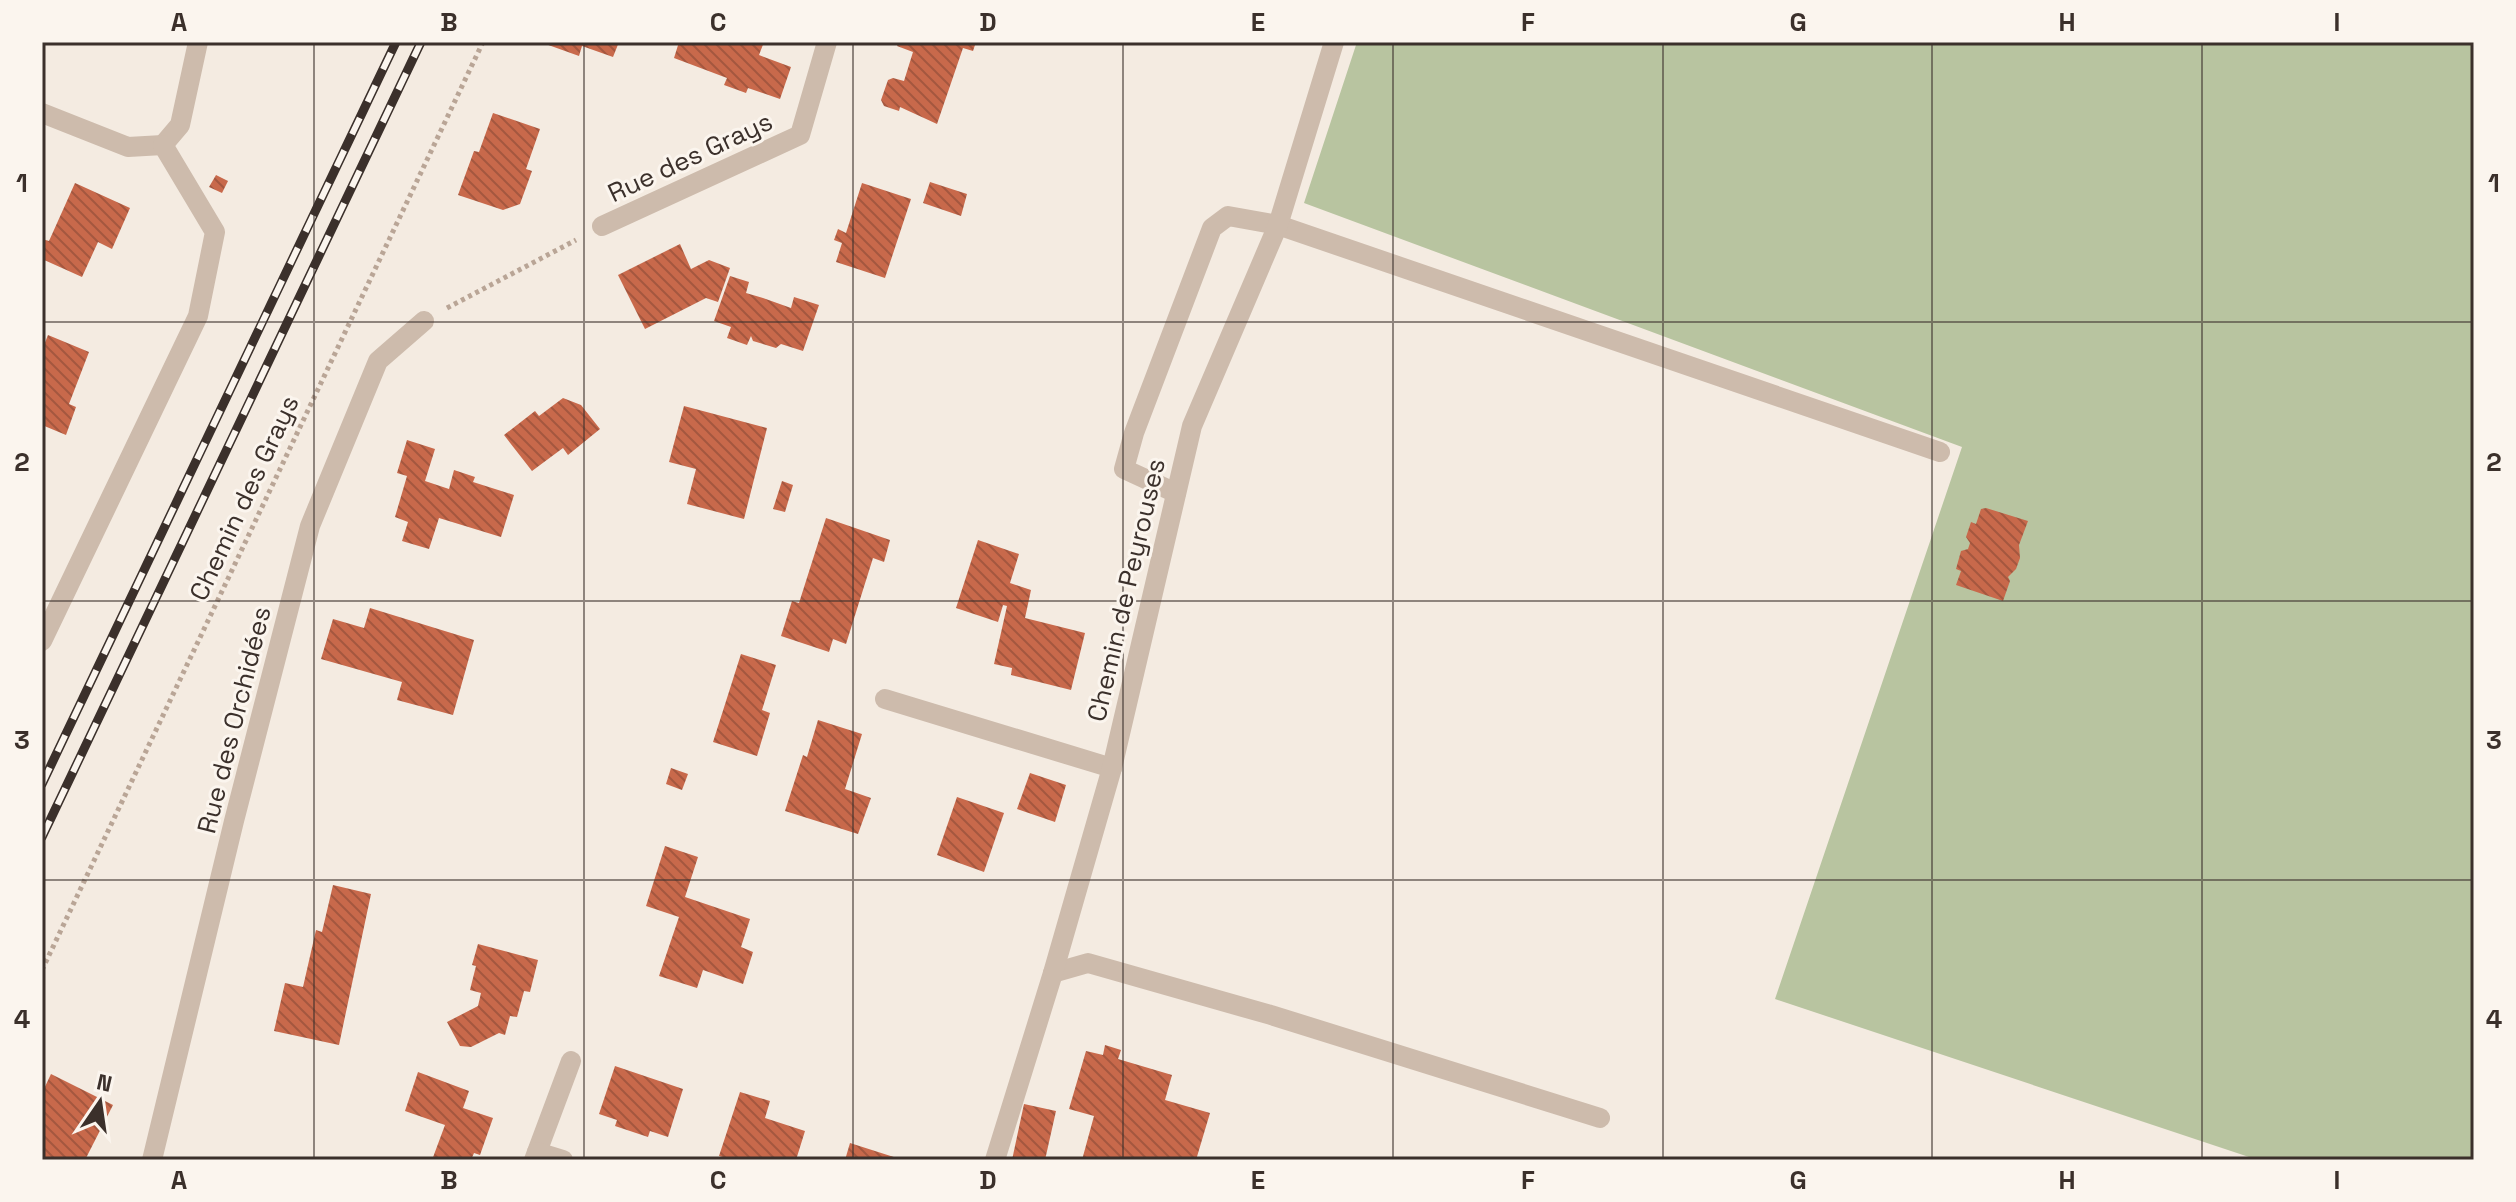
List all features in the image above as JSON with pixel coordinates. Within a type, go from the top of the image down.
[{"type":"street","points":[[42,113],[128,147],[163,145],[180,125],[198,42]]},
{"type":"street","name":"Rue des Grays","points":[[602,226],[800,135],[827,42]]},
{"type":"street","name":"Chemin de Peyrouses","points":[[995,1160],[1112,768],[1192,426],[1278,225],[1334,42]]},
{"type":"street","points":[[42,641],[198,316],[215,232],[163,145]]},
{"type":"street","points":[[1176,493],[1124,469],[1134,433],[1212,228],[1228,216],[1278,225],[1940,452]]},
{"type":"street","name":"Rue des Orchidées","points":[[152,1160],[234,821],[310,526],[378,361],[424,321]]},
{"type":"street","points":[[885,699],[1112,768]]},
{"type":"street","points":[[1053,973],[1088,963],[1271,1015],[1600,1118]]},
{"type":"street","points":[[563,1160],[535,1156],[571,1061]]},
{"type":"path","name":"Chemin des Grays","points":[[42,970],[483,42]]},
{"type":"path","points":[[424,321],[602,226]]},
{"type":"green space","points":[[1357,42],[2474,42],[2474,1160],[2258,1160],[1775,999],[1962,447],[1304,203]]},
{"type":"building","points":[[540,42],[619,42],[613,57],[582,46],[579,56]]},
{"type":"building","points":[[679,42],[764,42],[759,55],[791,67],[780,99],[748,88],[746,93],[724,85],[727,78],[674,58]]},
{"type":"building","points":[[899,42],[976,42],[973,51],[963,48],[937,124],[900,107],[899,111],[884,106],[881,100],[888,80],[904,81],[913,52],[897,46]]},
{"type":"building","points":[[493,113],[540,129],[526,169],[532,171],[520,204],[503,210],[458,195],[474,151],[479,152]]},
{"type":"building","points":[[216,175],[228,181],[222,193],[209,187]]},
{"type":"building","points":[[930,182],[967,194],[961,216],[923,203]]},
{"type":"building","points":[[75,183],[130,208],[112,249],[98,242],[82,277],[42,259],[42,239],[49,241]]},
{"type":"building","points":[[862,183],[911,199],[885,278],[836,262],[842,243],[834,240],[838,229],[846,233]]},
{"type":"building","points":[[680,244],[691,269],[709,260],[730,268],[718,302],[706,298],[645,329],[618,275]]},
{"type":"building","points":[[730,276],[749,282],[746,293],[791,308],[794,297],[819,305],[803,351],[781,344],[776,348],[753,341],[751,336],[747,345],[727,338],[731,327],[714,321]]},
{"type":"building","points":[[48,335],[89,352],[69,404],[76,407],[66,435],[42,425],[42,350]]},
{"type":"building","points":[[563,398],[581,405],[600,429],[568,455],[563,448],[532,471],[504,435],[535,411],[539,416]]},
{"type":"building","points":[[684,406],[767,428],[744,519],[687,504],[696,469],[669,462]]},
{"type":"building","points":[[407,440],[435,449],[425,481],[449,489],[454,470],[475,477],[473,482],[514,495],[501,537],[439,518],[429,549],[402,541],[408,522],[395,517],[407,476],[397,473]]},
{"type":"building","points":[[782,481],[793,485],[785,512],[773,509]]},
{"type":"building","points":[[1981,509],[2028,521],[2019,545],[2020,558],[2016,569],[2008,577],[2010,581],[2003,601],[1956,585],[1961,571],[1956,569],[1961,551],[1968,549],[1970,543],[1966,537],[1971,522],[1976,524]]},
{"type":"building","points":[[826,518],[890,540],[884,562],[873,558],[846,644],[833,639],[829,652],[781,636],[792,601],[799,603]]},
{"type":"building","points":[[978,540],[1019,554],[1010,583],[1031,590],[1025,618],[1085,633],[1071,690],[1011,675],[1012,668],[994,664],[1007,606],[1003,605],[998,622],[956,608]]},
{"type":"building","points":[[370,608],[474,640],[453,715],[397,700],[402,682],[321,659],[333,619],[364,628]]},
{"type":"building","points":[[741,654],[776,665],[762,710],[770,713],[757,756],[713,742]]},
{"type":"building","points":[[818,720],[862,734],[845,789],[871,798],[858,834],[785,811]]},
{"type":"building","points":[[671,768],[688,774],[682,790],[666,784]]},
{"type":"building","points":[[1030,773],[1066,785],[1055,822],[1017,809]]},
{"type":"building","points":[[957,797],[1004,813],[984,872],[937,855]]},
{"type":"building","points":[[665,846],[698,857],[685,897],[750,919],[741,947],[753,952],[743,984],[703,970],[697,988],[659,976],[679,917],[646,906]]},
{"type":"building","points":[[333,885],[371,894],[339,1045],[274,1031],[285,983],[303,987],[316,930],[322,932]]},
{"type":"building","points":[[478,944],[538,960],[530,992],[524,991],[517,1017],[510,1016],[505,1035],[499,1033],[471,1047],[460,1046],[447,1022],[478,1006],[481,993],[470,990]]},
{"type":"building","points":[[1105,1045],[1121,1050],[1118,1059],[1172,1075],[1165,1100],[1210,1113],[1196,1160],[1082,1160],[1094,1116],[1069,1109],[1086,1051],[1103,1055]]},
{"type":"building","points":[[615,1066],[683,1089],[668,1137],[650,1131],[648,1137],[615,1126],[617,1120],[599,1114]]},
{"type":"building","points":[[418,1072],[469,1091],[463,1108],[493,1118],[480,1155],[474,1153],[471,1160],[432,1160],[445,1125],[405,1111]]},
{"type":"building","points":[[51,1074],[113,1105],[85,1160],[42,1160],[42,1093]]},
{"type":"building","points":[[740,1092],[770,1101],[765,1118],[805,1131],[796,1160],[732,1160],[719,1156]]},
{"type":"building","points":[[1024,1104],[1056,1111],[1045,1160],[1012,1160]]},
{"type":"building","points":[[850,1143],[900,1159],[900,1160],[845,1160]]},
{"type":"railway","points":[[42,784],[396,42]]},
{"type":"railway","points":[[42,837],[421,42]]}]
